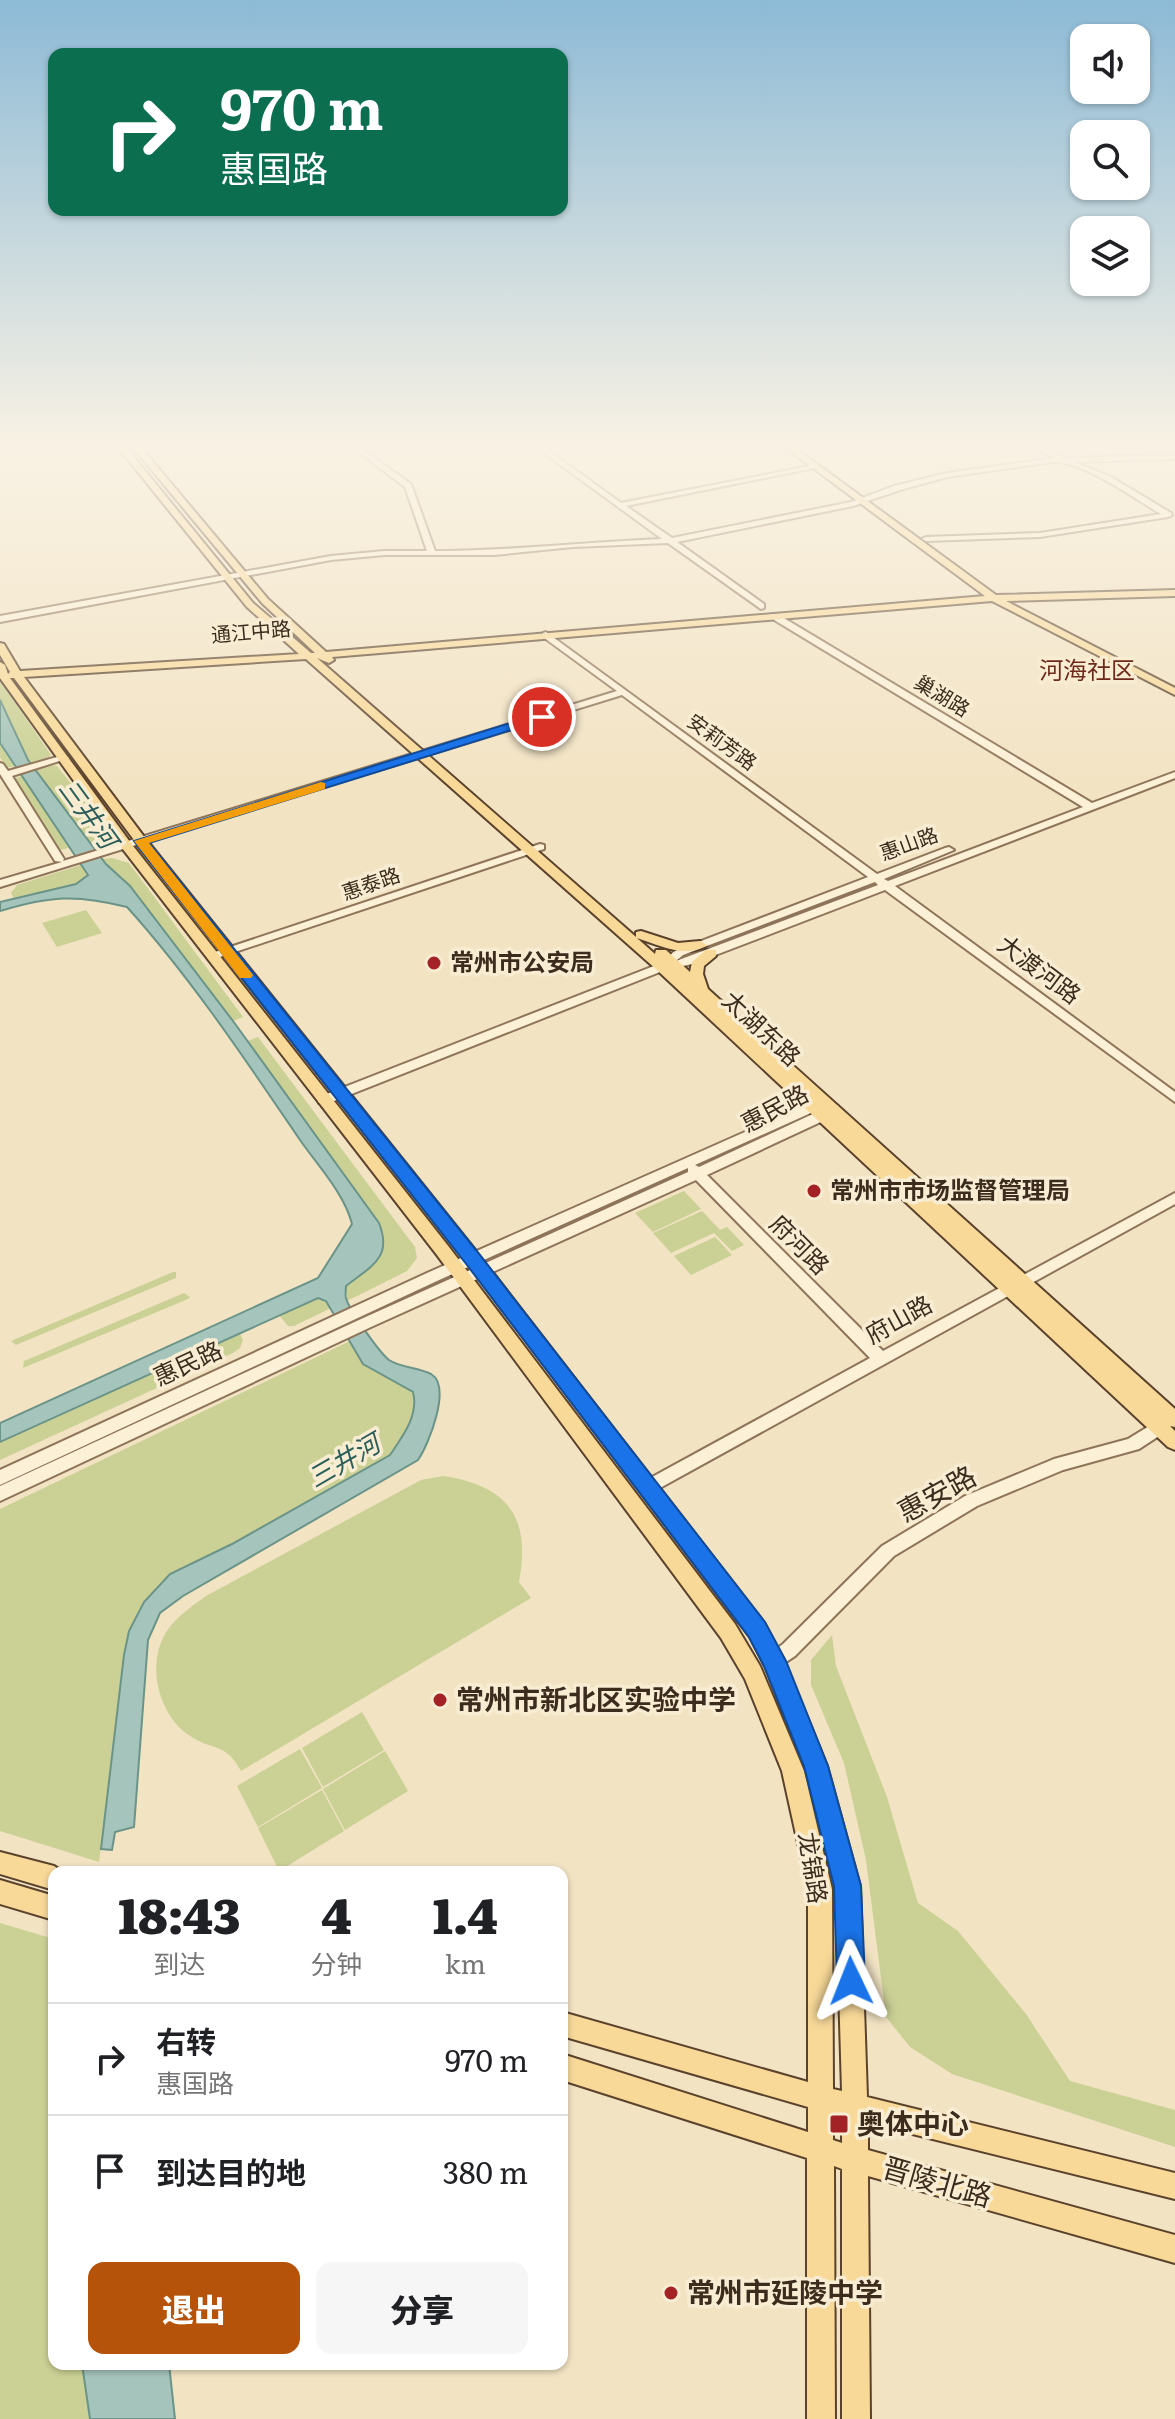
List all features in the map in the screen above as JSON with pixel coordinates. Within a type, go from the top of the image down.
[{"type":"main road","points":[[212,558],[250,605],[295,646],[312,650]]},
{"type":"main road","points":[[229,558],[312,650]]},
{"type":"main road","points":[[940,558],[982,590],[1006,597],[1175,685]]},
{"type":"main road","points":[[950,558],[995,593],[1175,692]]},
{"type":"main road","name":"通江中路","points":[[312,650],[323,655],[774,616],[995,593],[1175,583]]},
{"type":"main road","name":"通江中路","points":[[18,675],[69,673],[761,606],[982,590]]},
{"type":"main road","points":[[1006,597],[1175,593]]},
{"type":"main road","name":"龙锦路","points":[[0,646],[2,668],[64,758],[469,1270],[649,1487],[757,1630],[774,1661],[816,1766],[848,1886],[855,2107],[856,2419]]},
{"type":"main road","name":"通江中路","points":[[2,668],[295,646]]},
{"type":"main road","name":"太湖东路","points":[[312,650],[535,848],[703,990],[821,1110],[1024,1279],[1167,1424],[1175,1442]]},
{"type":"main road","name":"太湖东路","points":[[323,655],[425,752]]},
{"type":"main road","points":[[2,668],[18,675],[33,694],[131,840]]},
{"type":"main road","points":[[33,694],[32,689],[39,682],[69,673]]},
{"type":"main road","name":"太湖东路","points":[[535,848],[641,935],[1006,1288],[1167,1424]]},
{"type":"main road","points":[[641,935],[677,947],[705,949],[696,974],[703,990]]},
{"type":"main road","name":"龙锦路","points":[[469,1270],[719,1619],[753,1673],[793,1771],[820,1889],[823,2099],[821,2419]]},
{"type":"main road","points":[[0,1863],[48,1876]]},
{"type":"main road","points":[[0,1892],[48,1906]]},
{"type":"main road","name":"晋陵北路","points":[[568,2026],[823,2099],[1175,2186]]},
{"type":"main road","name":"晋陵北路","points":[[568,2069],[822,2150],[1175,2249]]},
{"type":"street","points":[[0,619],[332,558]]},
{"type":"street","points":[[694,558],[761,606]]},
{"type":"street","name":"巢湖路","points":[[774,616],[1087,804]]},
{"type":"street","name":"安莉芳路","points":[[546,635],[882,881]]},
{"type":"street","points":[[0,877],[624,692]]},
{"type":"street","points":[[64,758],[7,771],[69,858]]},
{"type":"street","name":"惠山路","points":[[332,1097],[1175,768]]},
{"type":"street","name":"惠山路","points":[[1087,804],[1175,775]]},
{"type":"street","name":"惠泰路","points":[[220,954],[535,848]]},
{"type":"street","points":[[0,884],[69,858]]},
{"type":"street","name":"大渡河路","points":[[882,881],[1175,1098]]},
{"type":"street","name":"惠民路","points":[[0,1494],[363,1317],[821,1110]]},
{"type":"street","name":"府河路","points":[[693,1169],[880,1358]]},
{"type":"street","name":"府山路","points":[[649,1487],[1006,1288],[1175,1198]]},
{"type":"street","name":"惠民路","points":[[0,1478],[338,1329]]},
{"type":"street","name":"惠安路","points":[[774,1661],[789,1650],[888,1551],[899,1544],[971,1501],[1060,1464],[1133,1444],[1167,1424]]},
{"type":"green space","points":[[0,681],[51,755],[47,759],[6,768],[0,757]]},
{"type":"green space","points":[[51,765],[57,766],[104,825],[105,830],[92,842],[60,850],[14,779]]},
{"type":"green space","points":[[112,858],[129,863],[243,1017],[233,1021],[130,886],[102,859]]},
{"type":"green space","points":[[81,865],[88,876],[76,884],[14,898],[11,893],[17,885]]},
{"type":"green space","points":[[86,910],[102,933],[57,947],[42,923]]},
{"type":"green space","points":[[258,1037],[415,1247],[417,1258],[407,1271],[347,1301],[346,1286],[377,1261],[379,1223],[248,1041]]},
{"type":"green space","points":[[684,1191],[701,1209],[653,1232],[635,1213]]},
{"type":"green space","points":[[702,1211],[720,1230],[727,1227],[744,1245],[732,1251],[714,1233],[671,1253],[653,1233]]},
{"type":"green space","points":[[715,1237],[732,1255],[691,1275],[674,1256]]},
{"type":"green space","points":[[176,1272],[176,1278],[16,1345],[11,1341]]},
{"type":"green space","points":[[184,1293],[190,1297],[188,1299],[23,1368],[24,1361]]},
{"type":"green space","points":[[318,1298],[326,1300],[331,1308],[294,1326],[288,1326],[279,1315]]},
{"type":"green space","points":[[239,1332],[243,1340],[240,1348],[233,1353],[0,1460],[0,1442]]},
{"type":"green space","points":[[350,1341],[363,1364],[413,1392],[412,1417],[390,1455],[232,1544],[170,1574],[129,1631],[99,1862],[0,1831],[0,1509]]},
{"type":"green space","points":[[443,1476],[484,1488],[499,1497],[510,1509],[518,1523],[521,1540],[519,1582],[531,1598],[241,1771],[229,1755],[196,1740],[177,1724],[162,1699],[156,1670],[162,1641],[181,1615],[206,1596],[421,1480]]},
{"type":"green space","points":[[832,1635],[836,1666],[887,1797],[918,1903],[958,1931],[1026,2014],[1070,2081],[1175,2110],[1175,2147],[952,2074],[910,2047],[886,2017],[866,1860],[844,1763],[811,1685],[811,1660]]},
{"type":"green space","points":[[362,1712],[384,1750],[323,1787],[302,1748]]},
{"type":"green space","points":[[300,1749],[322,1788],[258,1827],[237,1786]]},
{"type":"green space","points":[[385,1751],[408,1791],[345,1830],[323,1789]]},
{"type":"green space","points":[[322,1790],[344,1831],[287,1866],[277,1866],[258,1828]]},
{"type":"green space","points":[[0,1923],[48,1937],[48,2370],[83,2370],[90,2419],[0,2419]]},
{"type":"water","points":[[0,700],[28,760],[106,864],[130,886],[233,1021],[379,1223],[383,1235],[381,1253],[371,1267],[346,1286],[348,1304],[389,1360],[431,1374],[437,1380],[439,1390],[436,1416],[428,1442],[418,1460],[183,1596],[160,1613],[148,1640],[134,1827],[115,1832],[112,1850],[101,1849],[124,1655],[129,1631],[144,1602],[170,1574],[232,1544],[390,1455],[409,1425],[414,1401],[413,1392],[363,1364],[326,1301],[318,1298],[0,1442],[0,1423],[318,1278],[352,1224],[337,1191],[239,1051],[174,962],[127,907],[63,898],[0,911],[0,902],[76,884],[88,875],[0,743]]},
{"type":"water","points":[[83,2370],[170,2370],[175,2419],[90,2419]]},
{"type":"slow traffic","points":[[245,975],[141,841],[321,786]]},
{"type":"place","name":"常州市公安局","points":[[434,963]]},
{"type":"place","name":"常州市市场监督管理局","points":[[814,1191]]},
{"type":"place","name":"常州市新北区实验中学","points":[[440,1700]]},
{"type":"place","name":"奥体中心","points":[[839,2124]]},
{"type":"place","name":"常州市延陵中学","points":[[671,2293]]},
{"type":"district","name":"河海社区","points":[[1087,671]]},
{"type":"route","points":[[542,717],[141,841],[474,1260],[757,1630],[774,1661],[816,1766],[848,1886],[851,1981]]},
{"type":"water label","name":"三井河","points":[[88,814]]},
{"type":"water label","name":"三井河","points":[[344,1461]]}]
